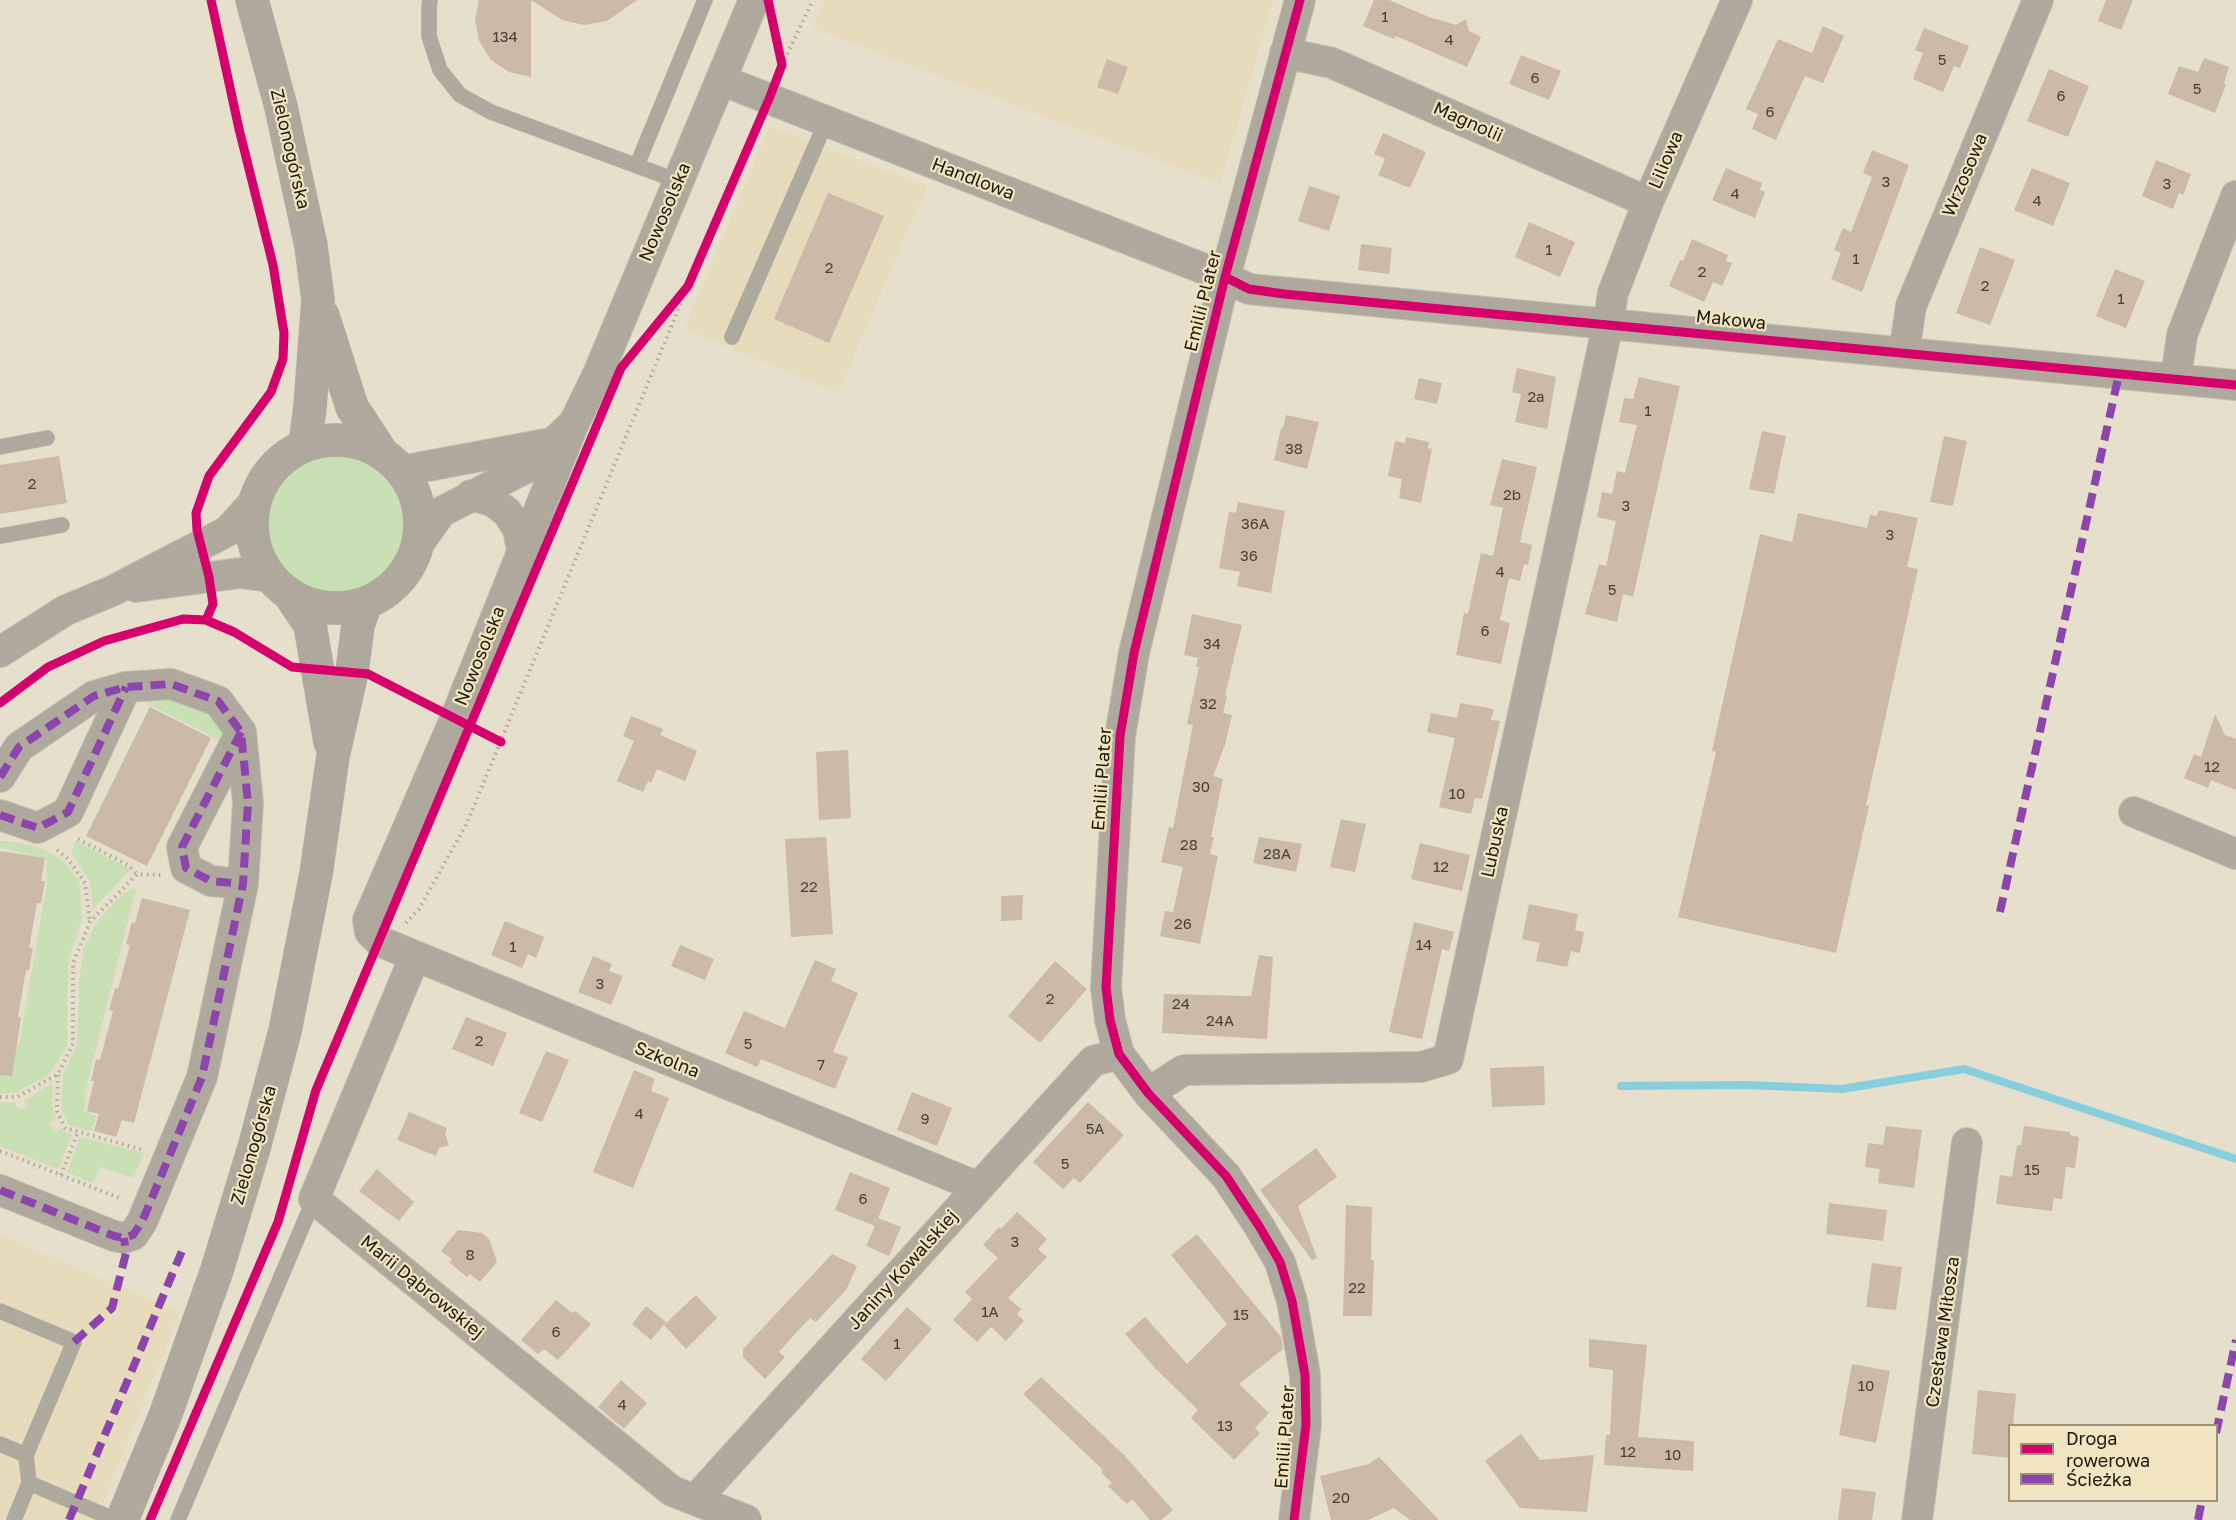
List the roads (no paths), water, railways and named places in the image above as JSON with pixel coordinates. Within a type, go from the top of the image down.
[{"type":"street","name":"Zielonogórska","points":[[252,0],[297,177],[311,246],[318,300],[352,407],[392,462]]},
{"type":"street","name":"Nowosolska","points":[[368,920],[454,719],[574,423],[598,374],[754,0]]},
{"type":"street","name":"Emilii Plater","points":[[1294,1520],[1306,1425],[1305,1376],[1292,1300],[1280,1262],[1226,1176],[1148,1093],[1119,1054],[1110,1020],[1106,987],[1120,736],[1134,652],[1225,277],[1300,0]]},
{"type":"street","name":"Liliowa","points":[[1608,324],[1613,293],[1648,202],[1737,0]]},
{"type":"street","name":"Wrzosowa","points":[[1904,353],[1911,306],[2038,0]]},
{"type":"street","name":"Magnolii","points":[[1285,53],[1332,63],[1648,202]]},
{"type":"street","name":"Handlowa","points":[[721,80],[1225,277]]},
{"type":"street","points":[[2176,378],[2182,335],[2236,196]]},
{"type":"street","name":"Makowa","points":[[1225,277],[1249,289],[1284,294],[2236,385]]},
{"type":"street","name":"Zielonogórska","points":[[305,445],[318,300]]},
{"type":"street","name":"Lubuska","points":[[1148,1093],[1184,1070],[1421,1067],[1448,1059],[1608,324]]},
{"type":"street","name":"Nowosolska","points":[[417,546],[441,512],[528,467],[574,423]]},
{"type":"street","points":[[0,652],[66,610],[112,591],[228,531],[254,502],[265,478],[282,458],[305,445],[331,440],[358,443],[392,462],[415,494],[420,520],[417,546],[406,570],[389,590],[366,603],[340,609],[314,606],[280,586],[240,573],[112,591]]},
{"type":"street","points":[[392,462],[551,443]]},
{"type":"street","points":[[471,495],[492,501],[507,512],[518,530],[522,550]]},
{"type":"street","points":[[254,502],[251,528],[256,554],[280,586]]},
{"type":"street","name":"Zielonogórska","points":[[280,586],[310,625],[333,756]]},
{"type":"street","name":"Zielonogórska","points":[[122,1520],[169,1405],[217,1270],[254,1149],[285,1031],[316,874],[333,756],[352,672],[358,625],[366,603]]},
{"type":"street","points":[[0,777],[19,747],[94,696],[126,687],[171,684],[218,701],[242,732],[248,802],[243,885],[202,1077],[142,1222],[133,1235],[123,1238],[114,1236],[0,1190]]},
{"type":"street","points":[[0,815],[38,828],[68,812],[126,687]]},
{"type":"street","points":[[242,732],[183,847],[186,868],[211,881],[243,885]]},
{"type":"street","points":[[2134,812],[2236,854]]},
{"type":"street","name":"Szkolna","points":[[368,920],[370,932],[379,941],[978,1187]]},
{"type":"street","points":[[314,1199],[403,951]]},
{"type":"street","name":"Janiny Kowalskiej","points":[[695,1500],[1093,1060],[1119,1054]]},
{"type":"street","name":"Czesława Miłosza","points":[[1917,1520],[1967,1143]]},
{"type":"street","name":"Marii Dąbrowskiej","points":[[314,1199],[672,1491],[746,1520]]},
{"type":"lane","points":[[430,0],[429,36],[440,70],[460,94],[491,112],[678,181]]},
{"type":"lane","points":[[636,165],[705,0]]},
{"type":"lane","points":[[732,338],[826,122]]},
{"type":"lane","points":[[0,447],[47,438]]},
{"type":"lane","points":[[0,536],[62,525]]},
{"type":"lane","points":[[178,1520],[314,1199]]},
{"type":"lane","points":[[0,1311],[74,1342],[26,1455],[29,1483],[14,1520]]},
{"type":"lane","points":[[0,1444],[26,1455]]},
{"type":"lane","points":[[29,1483],[116,1520]]},
{"type":"waterway","points":[[1621,1086],[1747,1085],[1842,1089],[1964,1069],[2236,1159]]}]
